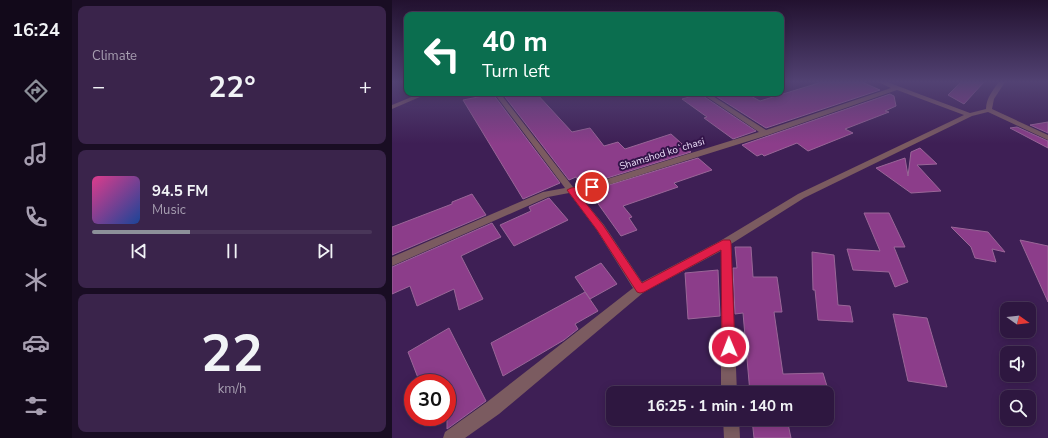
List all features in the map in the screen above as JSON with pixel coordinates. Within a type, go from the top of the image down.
[{"type":"street","points":[[392,107],[403,102]]},
{"type":"street","points":[[504,102],[600,227],[640,289]]},
{"type":"street","points":[[718,102],[765,133]]},
{"type":"street","name":"Shamshod koʻchasi","points":[[392,262],[546,194],[592,187],[765,133],[854,102]]},
{"type":"street","points":[[936,102],[970,115]]},
{"type":"street","points":[[989,110],[990,102]]},
{"type":"street","points":[[452,438],[493,408],[640,289],[726,243],[801,196],[970,115],[989,110],[1048,138]]},
{"type":"street","points":[[726,243],[729,386]]},
{"type":"street","points":[[731,426],[732,438]]},
{"type":"building","points":[[464,102],[499,102],[560,183],[523,199]]},
{"type":"building","points":[[509,102],[545,102],[572,132],[590,128],[604,146],[618,142],[625,149],[671,134],[691,152],[591,183],[583,184],[582,181],[579,182],[576,177],[569,180]]},
{"type":"building","points":[[687,102],[713,102],[756,131],[733,139],[704,118],[707,117]]},
{"type":"building","points":[[726,102],[843,102],[766,128]]},
{"type":"building","points":[[866,102],[895,102],[896,106],[885,111],[889,112],[845,129],[853,133],[808,151],[797,143],[764,156],[762,154],[757,156],[742,145]]},
{"type":"building","points":[[1048,122],[1048,133],[1030,125]]},
{"type":"building","points":[[1017,127],[1048,141],[1048,148],[1010,128]]},
{"type":"building","points":[[920,148],[937,164],[917,165],[941,191],[911,193],[876,168],[905,158],[908,176],[911,152]]},
{"type":"building","points":[[698,158],[712,170],[674,183],[678,187],[623,206],[632,217],[629,218],[637,230],[621,236],[589,191]]},
{"type":"building","points":[[472,194],[486,215],[392,255],[392,227],[452,204],[452,202]]},
{"type":"building","points":[[549,198],[568,220],[514,246],[500,225],[531,211],[529,207]]},
{"type":"building","points":[[864,213],[889,213],[905,247],[894,247],[908,282],[895,287],[889,272],[853,270],[847,249],[880,251]]},
{"type":"building","points":[[492,223],[501,237],[461,256],[483,299],[459,310],[454,289],[417,306],[410,286],[392,294],[392,267]]},
{"type":"building","points":[[951,227],[988,232],[1005,252],[992,249],[996,262],[975,258],[971,247]]},
{"type":"building","points":[[1020,240],[1048,246],[1048,302]]},
{"type":"building","points":[[735,247],[751,247],[753,277],[777,277],[782,312],[774,312],[783,374],[823,373],[827,386],[749,386],[743,313],[735,314],[733,268],[737,268]]},
{"type":"building","points":[[812,252],[834,255],[838,305],[850,306],[853,322],[818,320],[815,290],[813,290]]},
{"type":"building","points":[[601,263],[617,284],[590,299],[575,277]]},
{"type":"building","points":[[718,270],[720,316],[688,319],[685,273]]},
{"type":"building","points":[[585,292],[598,311],[575,324],[578,329],[564,340],[503,376],[491,343]]},
{"type":"building","points":[[893,314],[927,318],[947,387],[908,381]]},
{"type":"building","points":[[449,328],[486,401],[456,423],[456,374],[417,374],[408,352]]},
{"type":"building","points":[[753,426],[788,426],[791,438],[754,438]]},
{"type":"route","points":[[592,187],[571,190],[600,227],[640,289],[726,243],[729,347]]}]
